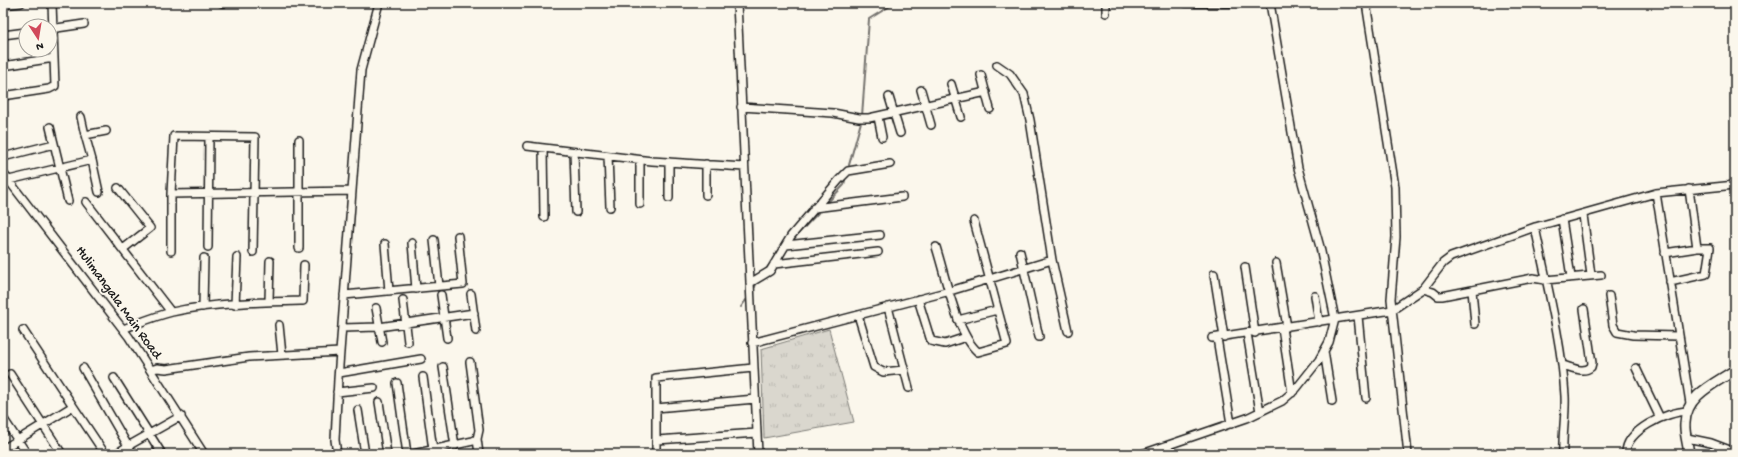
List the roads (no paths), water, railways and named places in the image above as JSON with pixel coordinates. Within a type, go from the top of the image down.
[{"type":"main road","points":[[1689,454],[1685,424],[1688,407],[1703,390],[1735,370]]},
{"type":"street","points":[[3,5],[22,3]]},
{"type":"street","points":[[51,18],[52,3]]},
{"type":"street","points":[[337,454],[335,440],[338,373],[361,70],[379,3]]},
{"type":"street","points":[[737,3],[758,454]]},
{"type":"street","points":[[1106,3],[1106,13]]},
{"type":"street","points":[[1145,453],[1231,424],[1282,401],[1292,393],[1312,370],[1329,342],[1335,319],[1320,247],[1298,168],[1269,3],[1186,3]]},
{"type":"street","points":[[1366,3],[1395,187],[1396,237],[1391,299],[1408,454]]},
{"type":"street","points":[[58,28],[84,24]]},
{"type":"street","points":[[3,35],[18,33]]},
{"type":"street","points":[[3,66],[54,58],[56,80],[53,88],[3,96]]},
{"type":"street","points":[[997,65],[1010,74],[1024,94],[1030,120],[1052,260],[1068,331]]},
{"type":"street","points":[[980,75],[990,109]]},
{"type":"street","points":[[951,84],[961,117]]},
{"type":"street","points":[[921,90],[931,125]]},
{"type":"street","points":[[741,107],[832,114],[860,118],[878,117],[986,92]]},
{"type":"street","points":[[889,97],[900,133]]},
{"type":"street","points":[[82,117],[99,192]]},
{"type":"street","points":[[878,117],[882,137]]},
{"type":"street","points":[[50,127],[68,201]]},
{"type":"street","points":[[85,135],[106,130]]},
{"type":"street","points":[[170,251],[174,136],[209,136],[255,137],[253,193],[254,252]]},
{"type":"street","points":[[208,247],[209,136]]},
{"type":"street","points":[[299,140],[299,248]]},
{"type":"street","points":[[3,157],[54,144]]},
{"type":"street","points":[[527,146],[640,160],[744,167]]},
{"type":"street","points":[[543,148],[544,217]]},
{"type":"street","points":[[574,152],[576,212]]},
{"type":"street","points":[[608,156],[610,206]]},
{"type":"street","points":[[9,180],[92,160]]},
{"type":"street","points":[[640,160],[640,204]]},
{"type":"street","points":[[669,162],[669,198]]},
{"type":"street","points":[[706,164],[706,194]]},
{"type":"street","points":[[750,283],[766,274],[814,208],[848,171],[890,164]]},
{"type":"street","name":"Hulimangala Main Road","points":[[3,173],[123,329],[181,416],[204,454]]},
{"type":"street","points":[[1218,338],[1392,310],[1423,289],[1443,263],[1451,257],[1535,227],[1562,219],[1583,215],[1599,208],[1656,193],[1735,185]]},
{"type":"street","points":[[118,188],[150,228],[123,249]]},
{"type":"street","points":[[1689,189],[1697,248]]},
{"type":"street","points":[[171,194],[352,191]]},
{"type":"street","points":[[1626,454],[1626,447],[1631,438],[1660,418],[1688,407],[1656,193]]},
{"type":"street","points":[[814,208],[902,197]]},
{"type":"street","points":[[86,202],[171,312]]},
{"type":"street","points":[[1583,215],[1591,275]]},
{"type":"street","points":[[1562,219],[1571,278]]},
{"type":"street","points":[[936,247],[958,320],[970,345],[978,352],[1007,344],[974,221]]},
{"type":"street","points":[[1535,227],[1562,365],[1566,398],[1563,422],[1563,454]]},
{"type":"street","points":[[788,245],[880,235]]},
{"type":"street","points":[[344,295],[463,284],[458,236]]},
{"type":"street","points":[[434,240],[439,286]]},
{"type":"street","points":[[412,243],[416,288]]},
{"type":"street","points":[[385,244],[389,291]]},
{"type":"street","points":[[1665,253],[1697,248],[1710,248],[1708,272],[1704,276],[1670,282]]},
{"type":"street","points":[[774,263],[878,252]]},
{"type":"street","points":[[1020,252],[1040,337]]},
{"type":"street","points":[[203,307],[204,258]]},
{"type":"street","points":[[236,305],[237,258]]},
{"type":"street","points":[[752,343],[918,299],[1052,260]]},
{"type":"street","points":[[269,302],[270,261]]},
{"type":"street","points":[[1276,263],[1292,393]]},
{"type":"street","points":[[123,329],[171,312],[203,307],[303,301],[304,265]]},
{"type":"street","points":[[1245,267],[1260,412]]},
{"type":"street","points":[[1214,274],[1218,338],[1231,424]]},
{"type":"street","points":[[1423,289],[1433,292],[1438,296],[1533,278],[1546,280],[1600,275]]},
{"type":"street","points":[[1472,290],[1475,324]]},
{"type":"street","points":[[471,294],[476,331]]},
{"type":"street","points":[[441,295],[447,338]]},
{"type":"street","points":[[1315,296],[1319,322]]},
{"type":"street","points":[[1609,296],[1613,325],[1617,332],[1633,335],[1678,336]]},
{"type":"street","points":[[918,299],[931,341],[945,344],[966,337]]},
{"type":"street","points":[[403,300],[408,342]]},
{"type":"street","points":[[888,307],[909,388]]},
{"type":"street","points":[[376,308],[382,342]]},
{"type":"street","points":[[1562,365],[1580,370],[1585,370],[1591,367],[1592,363],[1584,309]]},
{"type":"street","points":[[958,320],[997,310]]},
{"type":"street","points":[[342,328],[380,327],[474,313]]},
{"type":"street","points":[[858,315],[874,367],[883,372],[904,370]]},
{"type":"street","points":[[1358,316],[1366,398]]},
{"type":"street","points":[[279,325],[282,354]]},
{"type":"street","points":[[23,330],[105,454]]},
{"type":"street","points":[[1324,351],[1332,401]]},
{"type":"street","points":[[151,370],[222,360],[282,354],[340,352]]},
{"type":"street","points":[[338,373],[421,359]]},
{"type":"street","points":[[470,362],[479,430],[477,438],[479,454]]},
{"type":"street","points":[[443,366],[451,449]]},
{"type":"street","points":[[83,368],[133,454]]},
{"type":"street","points":[[656,454],[656,378],[753,368]]},
{"type":"street","points":[[1636,368],[1660,418]]},
{"type":"street","points":[[10,374],[62,454]]},
{"type":"street","points":[[114,378],[162,454]]},
{"type":"street","points":[[423,378],[430,452]]},
{"type":"street","points":[[398,382],[407,454]]},
{"type":"street","points":[[337,392],[374,388]]},
{"type":"street","points":[[656,408],[755,399]]},
{"type":"street","points":[[379,402],[387,454]]},
{"type":"street","points":[[3,449],[74,406]]},
{"type":"street","points":[[358,410],[364,454]]},
{"type":"street","points":[[116,454],[181,416]]},
{"type":"street","points":[[3,418],[27,454]]},
{"type":"street","points":[[657,440],[757,433]]},
{"type":"street","points":[[413,454],[451,449],[473,441],[477,438]]},
{"type":"street","points":[[1687,438],[1710,443],[1735,452]]},
{"type":"waterway","points":[[862,116],[869,19],[895,3]]},
{"type":"waterway","points":[[849,165],[861,122]]},
{"type":"waterway","points":[[828,202],[844,185],[845,180]]},
{"type":"waterway","points":[[793,239],[818,213]]},
{"type":"waterway","points":[[766,269],[773,260]]},
{"type":"waterway","points":[[741,307],[746,300]]}]
